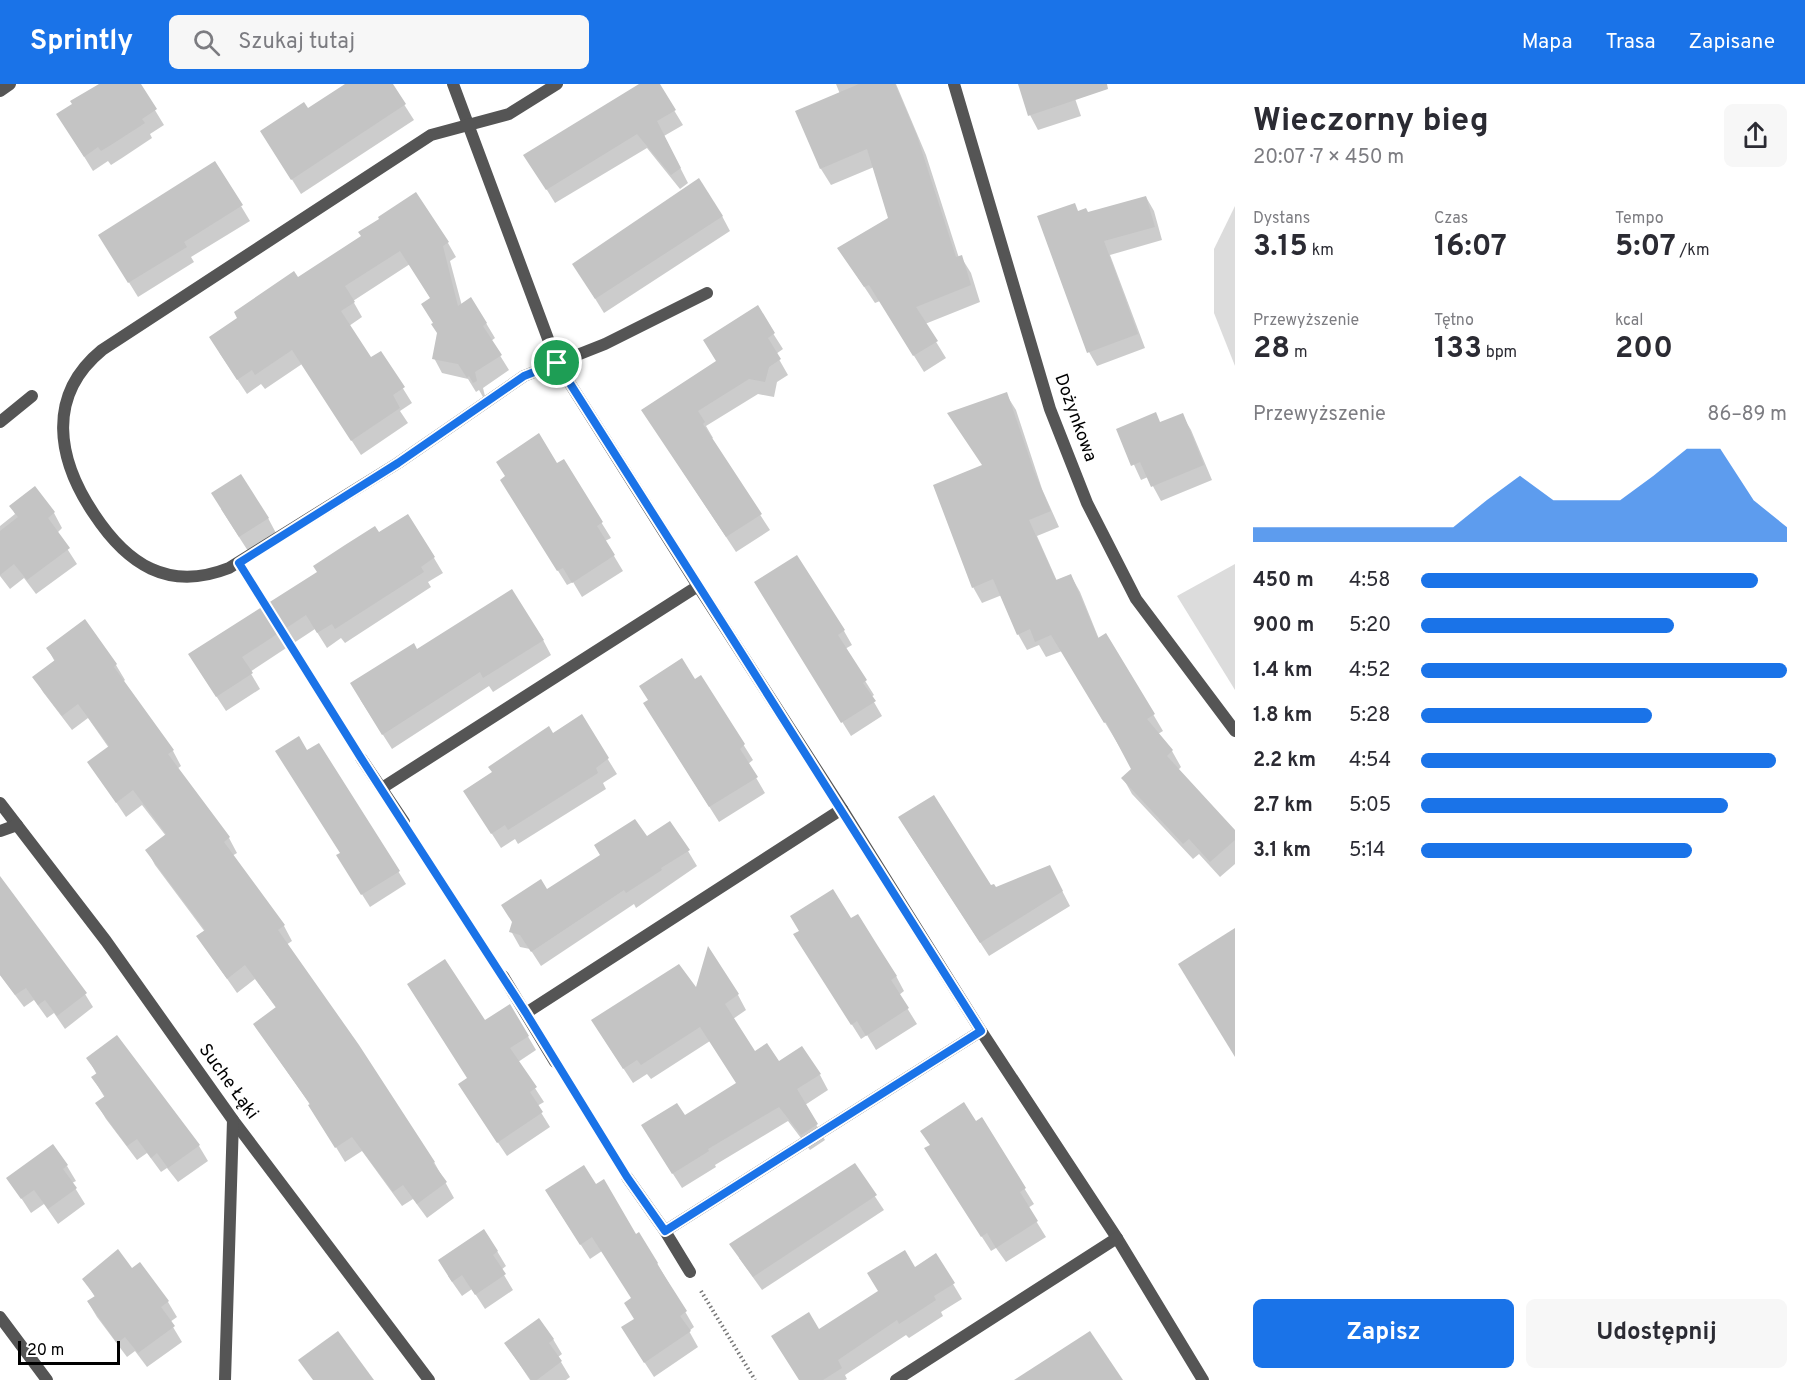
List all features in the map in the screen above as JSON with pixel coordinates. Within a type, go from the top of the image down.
[{"type":"street","points":[[0,90],[10,84]]},
{"type":"street","points":[[453,84],[557,363],[843,809],[981,1031],[1117,1238],[1203,1380]]},
{"type":"street","points":[[557,84],[509,114],[431,135],[102,350],[89,361],[73,385],[63,423],[64,451],[84,499],[110,537],[124,552],[152,570],[172,575],[202,576],[217,573],[239,563],[398,463],[524,376],[605,344],[706,293]]},
{"type":"street","name":"Dożynkowa","points":[[954,84],[1050,409],[1087,503],[1137,599],[1235,731]]},
{"type":"street","points":[[0,422],[32,396]]},
{"type":"street","points":[[382,788],[698,586]]},
{"type":"street","points":[[361,758],[404,822]]},
{"type":"street","name":"Suche Łąki","points":[[0,803],[106,941],[233,1120],[429,1380]]},
{"type":"street","points":[[526,1013],[843,809]]},
{"type":"street","points":[[0,831],[17,825]]},
{"type":"street","points":[[503,976],[555,1062]]},
{"type":"street","points":[[665,1231],[981,1031]]},
{"type":"street","points":[[225,1380],[233,1120]]},
{"type":"street","points":[[627,1177],[665,1231],[690,1272]]},
{"type":"street","points":[[896,1380],[1117,1238]]},
{"type":"street","points":[[0,1317],[47,1380]]},
{"type":"path","points":[[239,563],[361,758]]},
{"type":"path","points":[[404,822],[503,976]]},
{"type":"path","points":[[555,1062],[627,1177]]},
{"type":"path","points":[[690,1272],[755,1380]]},
{"type":"shaded area","points":[[1235,206],[1235,366],[1214,313],[1214,249]]},
{"type":"shaded area","points":[[1235,564],[1235,690],[1177,596]]},
{"type":"building","points":[[99,84],[141,84],[157,109],[142,119],[145,123],[101,151],[98,147],[84,157],[56,114],[72,104],[70,101]]},
{"type":"building","points":[[345,84],[393,84],[406,104],[291,180],[260,131],[304,102],[308,108]]},
{"type":"building","points":[[639,84],[660,84],[676,110],[657,121],[681,168],[671,175],[637,134],[546,190],[523,155]]},
{"type":"building","points":[[859,84],[895,84],[917,136],[956,257],[962,255],[971,285],[916,307],[938,341],[913,356],[869,285],[864,287],[837,248],[888,218],[867,149],[820,169],[795,111]]},
{"type":"building","points":[[1018,84],[1107,84],[1108,89],[1028,116]]},
{"type":"building","points":[[215,161],[243,205],[184,242],[187,247],[128,283],[98,235]]},
{"type":"building","points":[[699,178],[723,216],[595,299],[572,264]]},
{"type":"building","points":[[416,192],[449,242],[443,246],[458,306],[471,297],[487,323],[483,326],[502,355],[475,372],[477,381],[473,383],[458,364],[432,359],[437,333],[421,304],[430,298],[400,251],[345,286],[355,302],[341,311],[371,357],[381,351],[405,387],[393,395],[400,408],[351,441],[292,350],[255,375],[252,370],[237,380],[209,337],[237,318],[234,312],[294,271],[298,277],[361,236],[358,232]]},
{"type":"building","points":[[1146,196],[1155,227],[1104,241],[1138,334],[1087,353],[1037,216],[1075,203],[1078,211],[1086,208],[1088,212]]},
{"type":"building","points":[[758,305],[775,333],[768,338],[781,359],[769,367],[765,382],[749,379],[698,411],[705,422],[703,424],[762,514],[726,537],[641,410],[716,361],[703,340]]},
{"type":"building","points":[[1007,392],[1034,471],[1051,511],[1029,520],[1056,580],[1071,574],[1098,638],[1106,633],[1155,714],[1147,719],[1173,750],[1167,756],[1235,830],[1235,840],[1210,862],[1189,839],[1183,844],[1121,778],[1131,769],[1106,722],[1104,723],[1051,635],[1035,642],[1030,629],[1017,635],[993,579],[972,588],[933,485],[982,465],[947,413]]},
{"type":"building","points":[[1156,412],[1160,422],[1183,413],[1204,465],[1151,487],[1140,462],[1131,466],[1116,429]]},
{"type":"building","points":[[539,433],[557,463],[564,459],[603,522],[597,526],[615,555],[572,583],[563,568],[557,571],[500,480],[505,476],[496,462]]},
{"type":"building","points":[[241,474],[269,518],[239,537],[211,493]]},
{"type":"building","points":[[35,486],[55,512],[48,518],[70,548],[27,580],[14,564],[0,575],[0,531],[18,517],[9,506]]},
{"type":"building","points":[[408,514],[435,557],[421,567],[424,572],[335,629],[332,624],[317,633],[306,615],[242,657],[253,673],[216,697],[188,654],[317,572],[313,566],[345,545],[375,526],[379,532]]},
{"type":"building","points":[[797,555],[845,630],[838,635],[867,680],[863,683],[876,701],[841,723],[754,582]]},
{"type":"building","points":[[512,589],[544,640],[483,678],[480,672],[382,735],[350,683],[414,643],[417,649]]},
{"type":"building","points":[[85,619],[117,664],[114,667],[174,750],[168,754],[230,837],[224,842],[285,925],[278,930],[359,1045],[447,1182],[417,1204],[403,1185],[393,1192],[352,1137],[335,1148],[308,1105],[310,1104],[253,1024],[276,1007],[245,965],[227,979],[196,936],[205,930],[145,850],[166,834],[133,790],[116,803],[87,762],[109,746],[78,704],[62,716],[32,677],[55,660],[46,648]]},
{"type":"building","points":[[682,658],[695,679],[701,675],[745,744],[740,749],[758,777],[709,807],[643,703],[648,700],[639,686]]},
{"type":"building","points":[[582,714],[609,758],[596,768],[598,773],[508,830],[505,825],[491,834],[463,791],[492,772],[488,767],[549,726],[553,733]]},
{"type":"building","points":[[299,736],[307,750],[319,743],[400,871],[361,895],[336,855],[340,853],[275,751]]},
{"type":"building","points":[[934,795],[991,885],[994,884],[996,887],[1050,865],[1063,891],[980,943],[898,817]]},
{"type":"building","points":[[635,819],[647,836],[670,821],[690,850],[626,893],[624,890],[531,952],[520,935],[509,932],[512,922],[501,905],[541,879],[547,889],[600,855],[594,845]]},
{"type":"building","points":[[0,876],[87,993],[57,1016],[45,1000],[38,1005],[26,988],[15,995],[0,975]]},
{"type":"building","points":[[833,889],[851,918],[858,914],[897,976],[891,980],[909,1008],[866,1036],[857,1021],[851,1025],[793,934],[799,931],[790,916]]},
{"type":"building","points":[[1235,928],[1235,1057],[1178,964]]},
{"type":"building","points":[[708,946],[739,994],[725,1004],[755,1051],[767,1043],[779,1061],[802,1046],[821,1074],[797,1089],[818,1124],[801,1135],[779,1107],[708,1149],[709,1151],[672,1174],[641,1125],[677,1103],[685,1115],[736,1083],[700,1027],[641,1065],[637,1060],[623,1069],[591,1020],[679,964],[696,987]]},
{"type":"building","points":[[445,959],[485,1020],[510,1004],[529,1036],[510,1048],[537,1087],[530,1092],[543,1112],[497,1143],[458,1084],[467,1078],[407,984]]},
{"type":"building","points":[[117,1035],[200,1145],[168,1168],[157,1153],[151,1158],[137,1139],[127,1146],[95,1103],[105,1096],[91,1077],[97,1073],[86,1058]]},
{"type":"building","points":[[964,1102],[976,1121],[982,1117],[1026,1188],[1020,1192],[1038,1221],[996,1248],[987,1233],[981,1237],[924,1148],[930,1145],[920,1131]]},
{"type":"building","points":[[53,1144],[68,1165],[63,1169],[77,1188],[48,1209],[34,1190],[21,1199],[6,1178]]},
{"type":"building","points":[[855,1163],[877,1195],[753,1277],[729,1244]]},
{"type":"building","points":[[584,1165],[596,1184],[604,1179],[636,1234],[639,1232],[687,1311],[680,1316],[691,1331],[644,1363],[621,1327],[634,1319],[624,1303],[631,1298],[592,1237],[580,1245],[545,1190]]},
{"type":"building","points":[[484,1229],[498,1251],[493,1255],[506,1274],[475,1295],[462,1275],[452,1282],[438,1260]]},
{"type":"building","points":[[118,1249],[132,1268],[140,1262],[169,1301],[161,1307],[175,1326],[138,1353],[125,1337],[117,1343],[87,1301],[95,1296],[82,1279]]},
{"type":"building","points":[[905,1250],[915,1267],[936,1253],[955,1283],[934,1296],[936,1300],[899,1324],[897,1320],[838,1360],[842,1368],[823,1380],[799,1380],[771,1336],[809,1312],[819,1329],[878,1291],[867,1273]]},
{"type":"building","points":[[539,1318],[554,1339],[549,1343],[562,1361],[537,1380],[531,1380],[504,1343]]},
{"type":"building","points":[[338,1331],[374,1380],[313,1380],[298,1360]]},
{"type":"building","points":[[1090,1331],[1123,1380],[1014,1380]]},
{"type":"route","points":[[557,363],[843,809],[981,1031],[665,1231],[627,1177],[526,1013],[361,758],[239,563],[398,463],[524,376],[557,363]]}]
